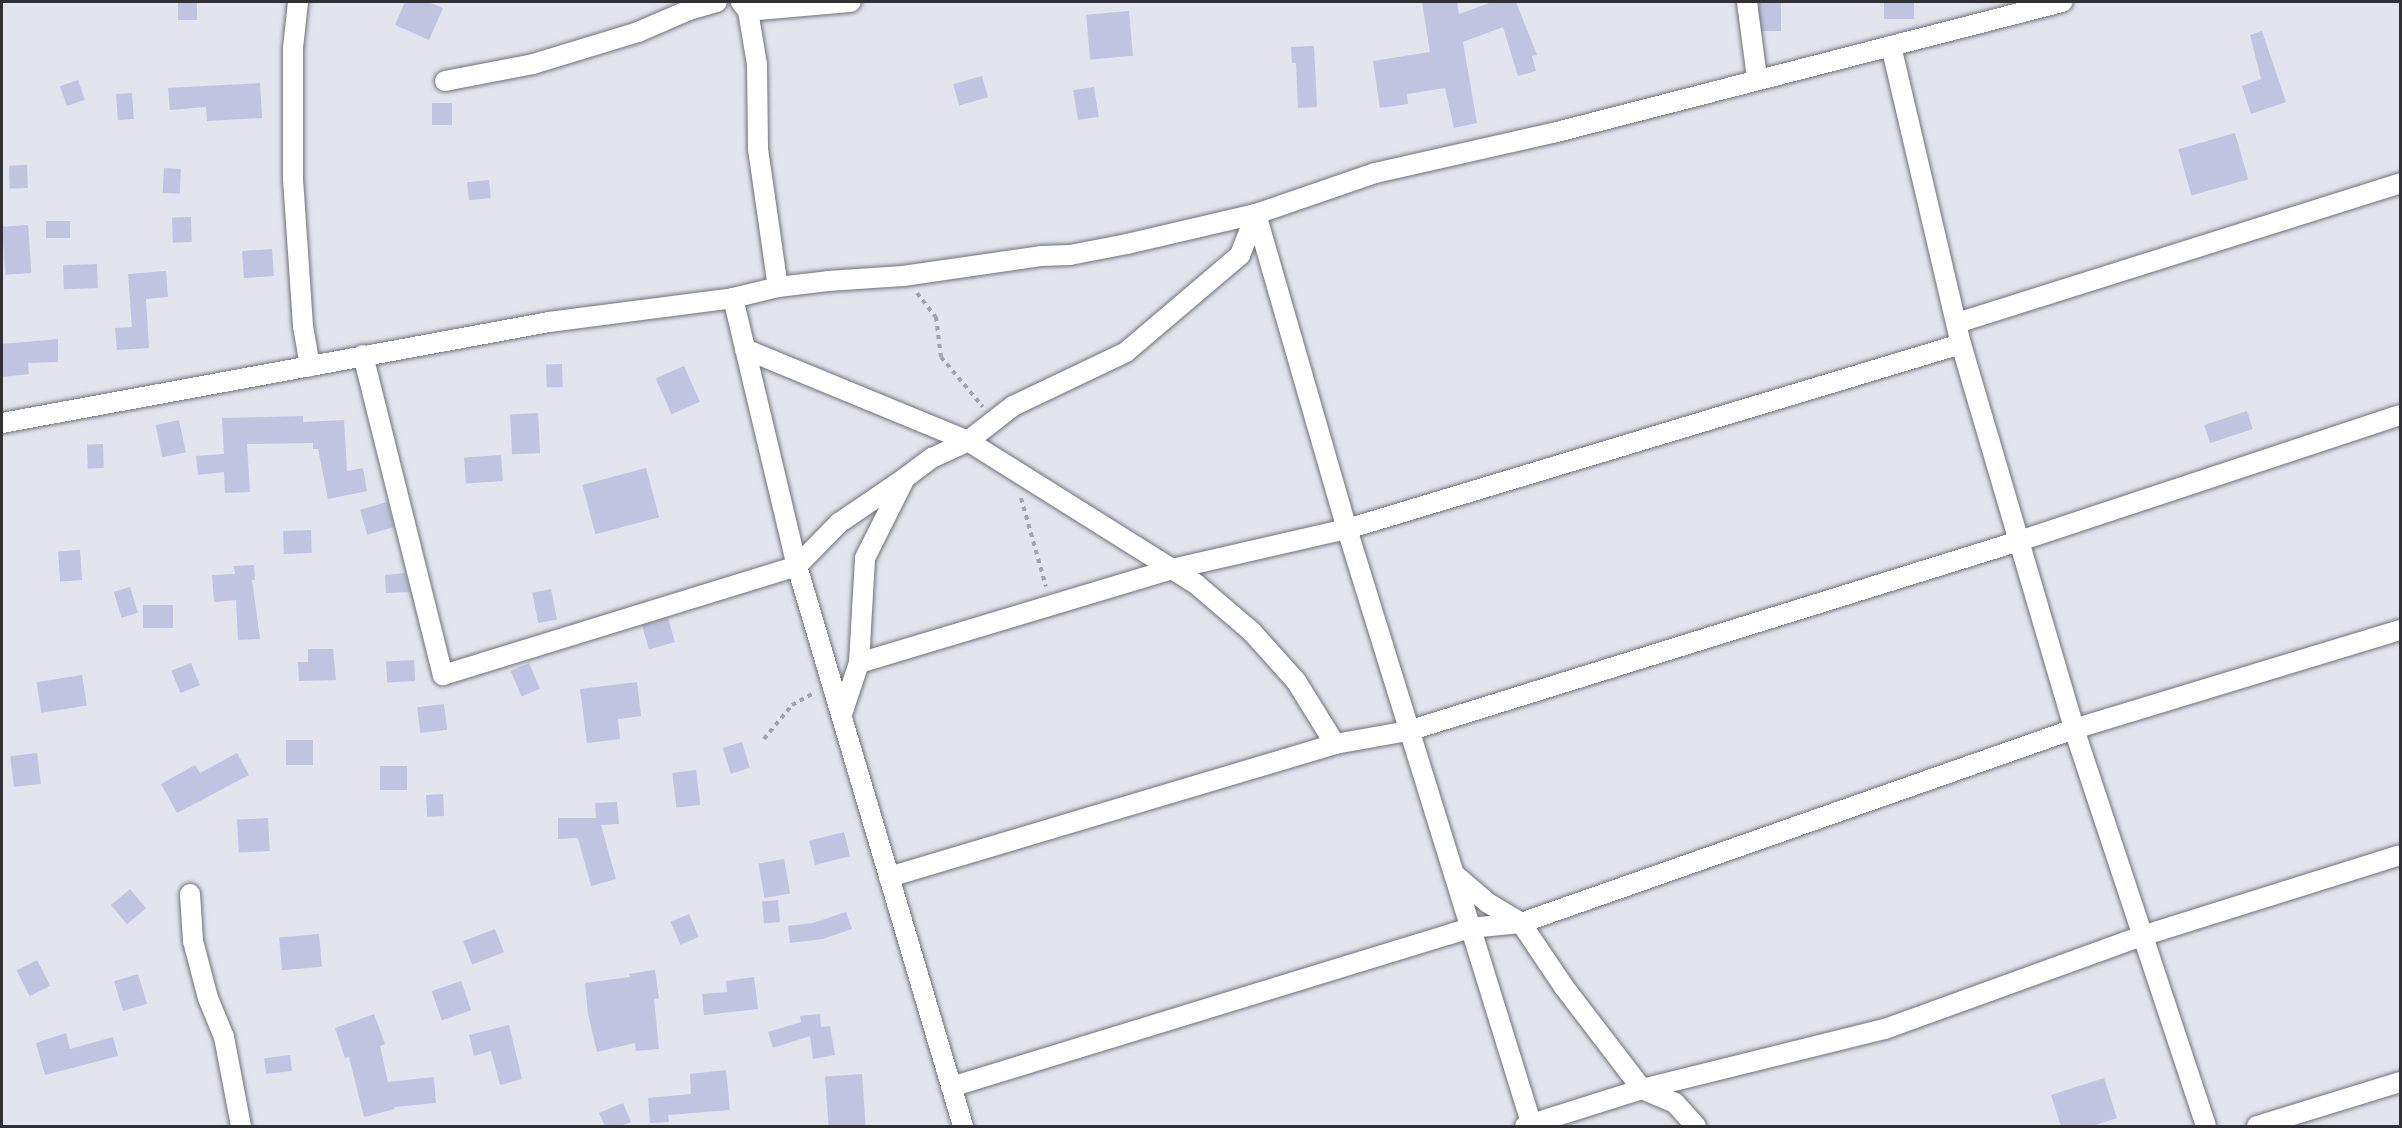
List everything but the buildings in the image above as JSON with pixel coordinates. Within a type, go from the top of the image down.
[{"type":"street","points":[[298,2],[292,48],[293,179],[303,326],[309,366]]},
{"type":"street","points":[[445,81],[533,64],[638,32],[689,10],[717,2]]},
{"type":"street","points":[[778,287],[758,148],[757,64],[745,6],[850,2]]},
{"type":"street","points":[[1747,2],[1757,78]]},
{"type":"street","points":[[2,423],[549,322],[733,298],[778,287],[903,276],[1041,256],[1070,255],[1256,214],[1375,173],[1553,133],[1757,78],[2062,2]]},
{"type":"street","points":[[1891,46],[1961,344],[2074,729],[2206,1126]]},
{"type":"street","points":[[1957,323],[2400,183]]},
{"type":"street","points":[[363,355],[443,675],[797,566],[839,523],[932,458],[968,441],[1013,406],[1126,352],[1240,255],[1256,214]]},
{"type":"street","points":[[1256,214],[1347,529],[1408,732],[1455,875],[1529,1126],[1642,1089],[1885,1029],[2142,936],[2400,855]]},
{"type":"street","points":[[733,298],[797,566],[963,1126]]},
{"type":"street","points":[[859,663],[1172,569],[1347,529],[1961,344]]},
{"type":"street","points":[[746,349],[968,441],[1196,584],[1252,632],[1296,681],[1335,744]]},
{"type":"street","points":[[889,877],[1335,744],[1408,732],[2019,541],[2400,415]]},
{"type":"street","points":[[842,714],[859,663],[865,558],[905,478]]},
{"type":"street","points":[[951,1087],[1470,928],[1521,922],[2074,729],[2400,630]]},
{"type":"street","points":[[1455,875],[1488,903],[1521,922],[1564,987],[1642,1089],[1674,1103],[1696,1126]]},
{"type":"street","points":[[190,894],[193,941],[208,998],[224,1037],[241,1126]]},
{"type":"street","points":[[2257,1126],[2400,1082]]},
{"type":"path","points":[[903,276],[936,317],[941,357],[994,420]]},
{"type":"path","points":[[1013,469],[1051,605]]},
{"type":"path","points":[[764,739],[792,705],[831,684]]}]
